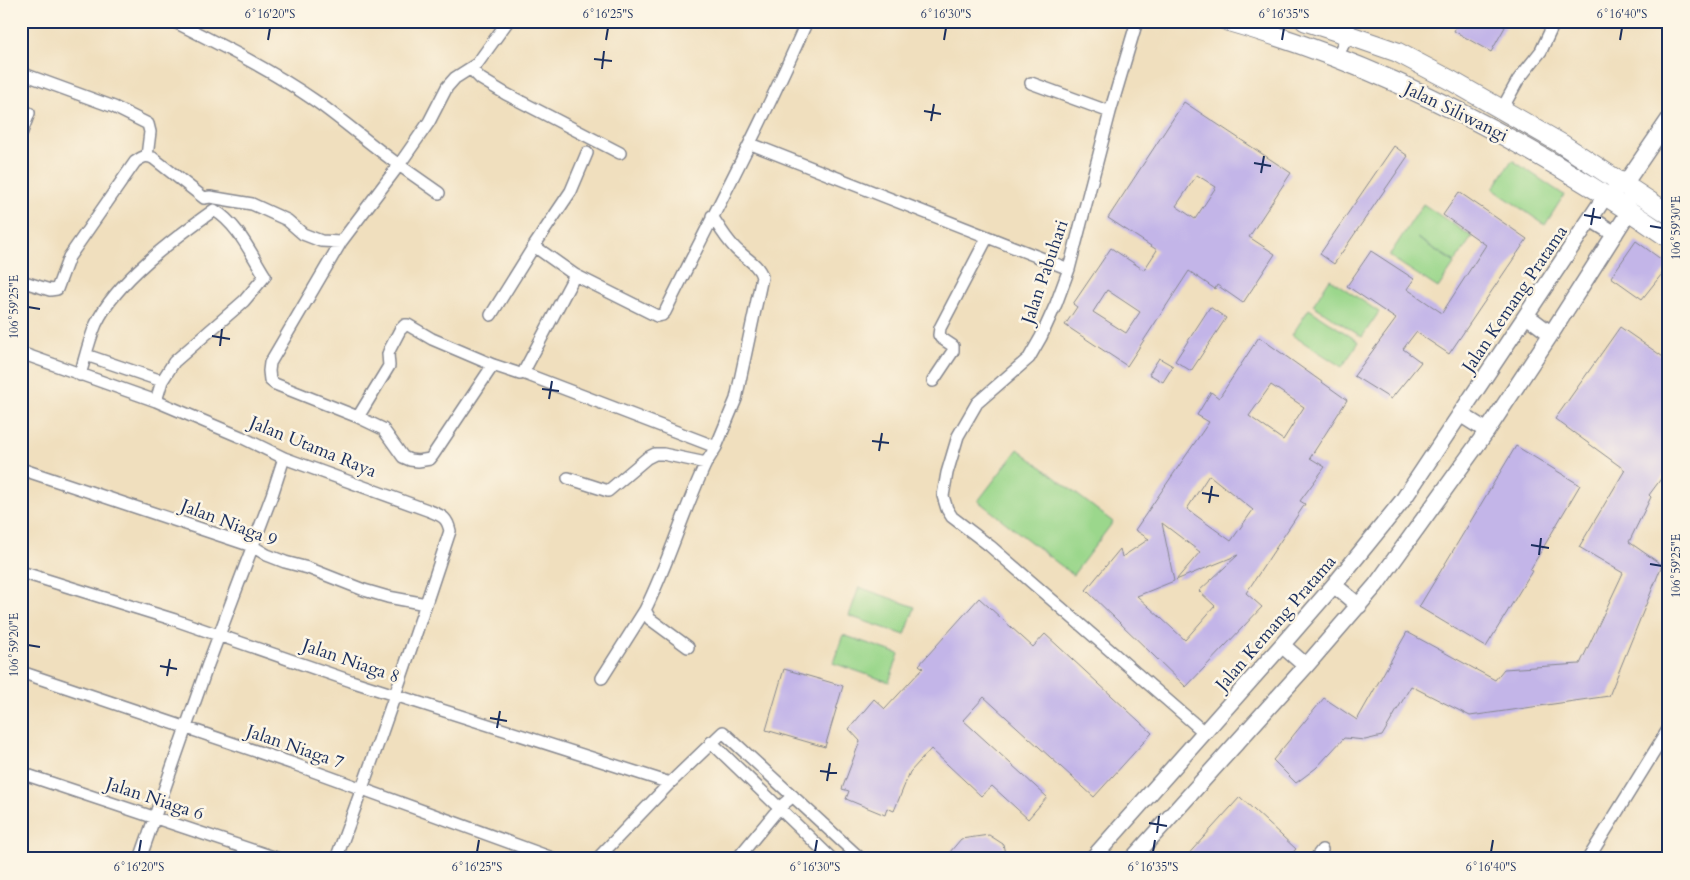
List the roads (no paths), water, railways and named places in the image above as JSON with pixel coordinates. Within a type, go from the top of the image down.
[{"type":"main road","name":"Jalan Siliwangi","points":[[1227,21],[1337,57],[1492,128],[1606,195],[1669,238]]},
{"type":"main road","name":"Jalan Siliwangi","points":[[1305,21],[1349,28],[1397,52],[1562,144],[1669,214]]},
{"type":"street","points":[[173,21],[239,54],[278,77],[318,103],[439,193]]},
{"type":"street","points":[[493,365],[430,458],[418,461],[410,460],[403,456],[383,429],[275,384],[270,380],[269,375],[270,364],[341,242],[429,122],[454,78],[471,69],[482,59],[508,21]]},
{"type":"street","points":[[534,246],[575,275],[657,316],[666,312],[712,216],[751,144],[807,21]]},
{"type":"street","name":"Jalan Pabuhari","points":[[1137,21],[1110,112],[1069,269],[1045,329],[1029,358],[977,403],[958,436],[947,474],[944,496],[952,517],[990,546],[1205,733]]},
{"type":"street","points":[[1502,109],[1518,80],[1540,51],[1555,21]]},
{"type":"street","points":[[1337,57],[1349,28]]},
{"type":"street","points":[[471,69],[481,79],[506,94],[620,153]]},
{"type":"street","points":[[21,73],[114,107],[148,124],[150,132],[147,156]]},
{"type":"street","points":[[1032,83],[1110,112]]},
{"type":"street","points":[[21,110],[29,113],[21,134]]},
{"type":"street","points":[[1132,859],[1359,606],[1487,431],[1630,210],[1624,185],[1669,119]]},
{"type":"street","points":[[751,144],[1069,269]]},
{"type":"street","points":[[492,315],[534,246],[571,191],[587,153]]},
{"type":"street","points":[[21,281],[50,290],[57,289],[69,257],[135,162],[147,156],[153,158],[204,198],[210,197],[252,204],[287,220],[302,234],[321,241],[341,242]]},
{"type":"street","name":"Jalan Kemang Pratama","points":[[1092,859],[1334,585],[1403,500],[1606,195],[1624,185]]},
{"type":"street","points":[[80,375],[96,324],[114,297],[159,252],[214,210],[237,232],[265,276],[244,301],[184,351],[174,362],[162,381],[156,401]]},
{"type":"street","points":[[602,678],[645,610],[662,573],[692,491],[716,447],[736,399],[762,276],[759,270],[725,236],[712,216]]},
{"type":"street","points":[[1591,219],[1615,234]]},
{"type":"street","points":[[933,381],[953,351],[952,346],[939,335],[940,328],[987,238]]},
{"type":"street","points":[[523,373],[575,275]]},
{"type":"street","points":[[1526,316],[1551,334]]},
{"type":"street","points":[[358,417],[389,366],[390,349],[400,330],[405,325],[408,325],[432,339],[493,365],[516,374],[523,373],[716,447]]},
{"type":"street","name":"Jalan Utama Raya","points":[[21,353],[156,401],[241,437],[284,458],[435,514],[448,522],[450,530],[426,604]]},
{"type":"street","points":[[86,355],[162,381]]},
{"type":"street","points":[[1460,414],[1487,431]]},
{"type":"street","points":[[568,478],[608,492],[647,458],[655,454],[706,463]]},
{"type":"street","points":[[140,859],[284,458]]},
{"type":"street","name":"Jalan Niaga 9","points":[[21,469],[252,546],[267,555],[308,568],[364,590],[388,597],[426,604]]},
{"type":"street","name":"Jalan Niaga 8","points":[[21,572],[220,634],[396,695],[670,783]]},
{"type":"street","points":[[1334,585],[1359,606]]},
{"type":"street","points":[[336,859],[396,695],[426,604]]},
{"type":"street","points":[[645,610],[650,619],[688,647]]},
{"type":"street","points":[[1282,645],[1306,666]]},
{"type":"street","name":"Jalan Niaga 7","points":[[21,672],[186,727],[555,859]]},
{"type":"street","points":[[1588,859],[1669,728]]},
{"type":"street","points":[[597,859],[721,732],[861,859]]},
{"type":"street","points":[[711,742],[832,859]]},
{"type":"street","name":"Jalan Niaga 6","points":[[21,773],[279,859]]},
{"type":"street","points":[[736,859],[779,808],[793,796]]}]
